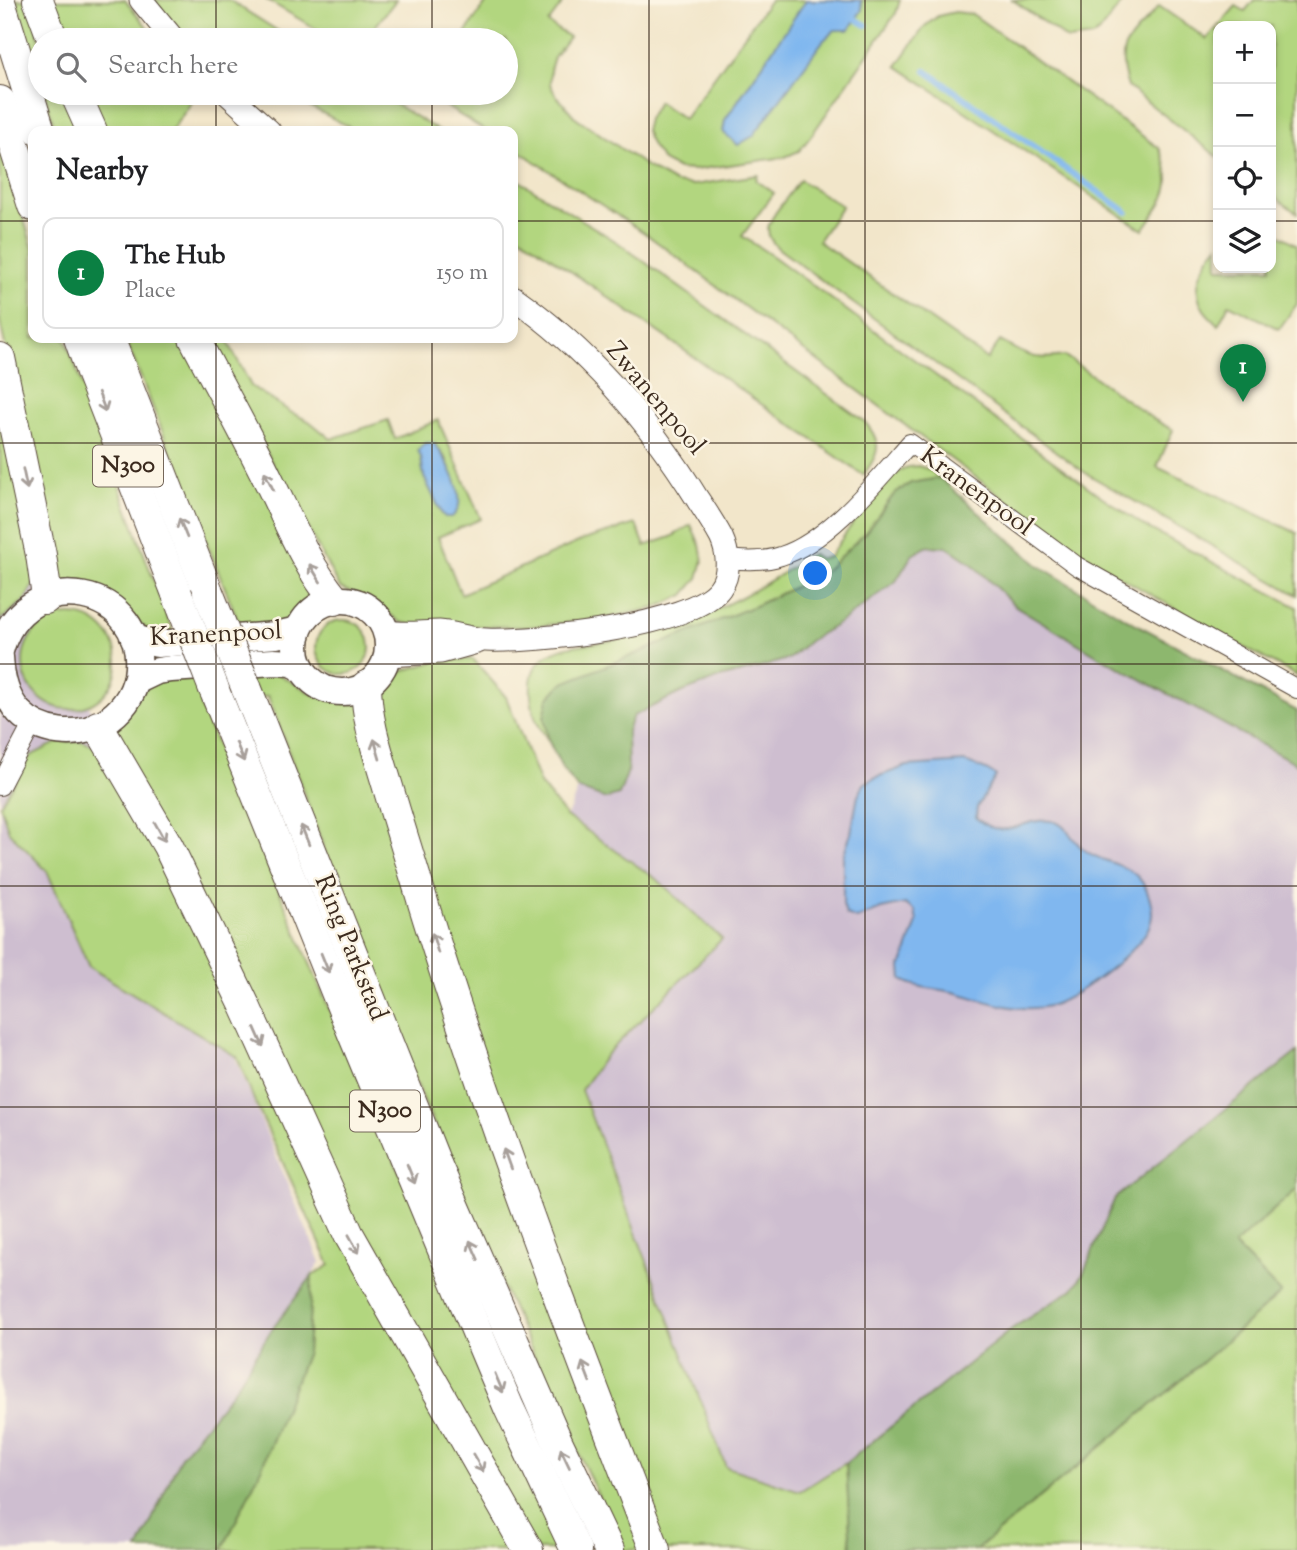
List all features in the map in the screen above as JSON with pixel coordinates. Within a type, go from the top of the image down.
[{"type":"highway","points":[[37,0],[48,28]]},
{"type":"highway","points":[[0,2],[28,92]]},
{"type":"highway","points":[[0,101],[28,190]]},
{"type":"highway","points":[[32,105],[38,126]]},
{"type":"highway","points":[[80,105],[90,126]]},
{"type":"highway","name":"Ring Parkstad","points":[[81,343],[214,689],[348,1021],[514,1419],[576,1550]]},
{"type":"highway","name":"Ring Parkstad","points":[[111,343],[437,1166],[558,1443],[609,1550]]},
{"type":"highway","points":[[197,343],[256,455],[309,564],[335,600]]},
{"type":"highway","points":[[0,358],[41,555],[45,599]]},
{"type":"highway","points":[[366,686],[367,713],[374,741],[438,953],[497,1129],[655,1550]]},
{"type":"highway","points":[[99,726],[168,846],[245,1006],[349,1235],[528,1550]]},
{"type":"main road","points":[[79,594],[99,600],[123,620],[134,638],[138,667],[132,692],[118,712],[99,726],[85,730],[58,732],[33,723],[19,712],[0,672],[1,646],[14,619],[30,605],[59,595],[79,594]]},
{"type":"main road","points":[[335,600],[346,600],[366,607],[381,622],[386,643],[380,673],[366,686],[348,693],[328,691],[312,682],[300,667],[295,645],[298,630],[309,613],[335,600]]},
{"type":"main road","name":"Kranenpool","points":[[134,638],[157,644],[276,635],[298,630]]},
{"type":"main road","name":"Kranenpool","points":[[136,681],[157,671],[170,669],[274,662],[292,663],[300,667]]},
{"type":"street","points":[[141,0],[164,28]]},
{"type":"street","points":[[240,105],[263,126]]},
{"type":"street","name":"Zwanenpool","points":[[518,302],[576,349],[643,420],[675,463],[716,527],[727,559]]},
{"type":"street","name":"Kranenpool","points":[[727,559],[744,561],[779,557],[807,544],[862,497],[910,443],[1077,566],[1297,689]]},
{"type":"street","points":[[386,643],[395,634],[441,632],[484,640],[561,636],[628,625],[673,614],[714,595],[724,582],[727,559]]},
{"type":"street","points":[[0,786],[33,723]]},
{"type":"shaded area","points":[[0,493],[320,1262],[151,1550],[0,1550]]},
{"type":"shaded area","points":[[928,546],[947,547],[971,563],[1014,605],[1100,657],[1297,764],[1297,1052],[1115,1198],[1083,1274],[1073,1289],[1013,1328],[846,1463],[800,1491],[726,1467],[581,1090],[606,1055],[659,881],[567,816],[578,789],[605,799],[628,771],[627,731],[633,716],[680,693],[720,678],[790,658],[809,641],[844,620],[896,581],[912,555]]},
{"type":"green space","points":[[16,0],[30,0],[37,28],[28,28],[28,40]]},
{"type":"green space","points":[[45,0],[125,0],[148,28],[56,28]]},
{"type":"green space","points":[[153,0],[229,0],[273,28],[178,28]]},
{"type":"green space","points":[[267,0],[396,0],[374,28],[315,28]]},
{"type":"green space","points":[[488,0],[565,0],[548,23],[569,37],[554,57],[550,84],[574,116],[675,183],[694,185],[758,175],[756,180],[774,193],[742,236],[1146,527],[1297,607],[1297,676],[1084,556],[646,234],[518,150],[518,126],[478,126],[444,105],[518,105],[518,28],[469,28]]},
{"type":"green space","points":[[770,0],[900,0],[896,13],[799,151],[785,157],[694,170],[678,169],[663,161],[645,131],[648,119],[658,102],[684,119]]},
{"type":"green space","points":[[1013,0],[1124,0],[1100,31],[1092,37],[1068,40]]},
{"type":"green space","points":[[1254,0],[1297,0],[1297,213],[1276,198],[1276,21],[1222,21],[1236,6],[1245,11]]},
{"type":"green space","points":[[1159,6],[1207,39],[1213,32],[1213,153],[1128,87],[1123,62],[1125,47]]},
{"type":"green space","points":[[955,12],[972,14],[1159,148],[1168,172],[1168,182],[1163,200],[1143,230],[897,66],[925,26],[938,16]]},
{"type":"green space","points":[[48,105],[76,105],[86,126],[54,126]]},
{"type":"green space","points":[[89,105],[189,105],[175,126],[99,126]]},
{"type":"green space","points":[[307,105],[397,105],[431,126],[347,126]]},
{"type":"green space","points":[[0,142],[28,233],[28,343],[67,343],[173,633],[151,631],[57,584],[0,322]]},
{"type":"green space","points":[[518,180],[617,242],[864,421],[874,435],[877,448],[873,461],[863,475],[518,234]]},
{"type":"green space","points":[[800,180],[842,206],[818,241],[987,359],[1000,341],[1031,356],[1065,356],[1153,419],[1173,430],[1157,467],[1297,533],[1297,595],[1084,472],[779,249],[770,237],[768,227]]},
{"type":"green space","points":[[1276,232],[1297,245],[1297,304],[1279,329],[1229,304],[1218,325],[1204,310],[1199,299],[1198,282],[1213,252],[1213,273],[1276,273]]},
{"type":"green space","points":[[127,343],[190,343],[317,598],[292,620],[243,633]]},
{"type":"green space","points":[[207,343],[229,343],[251,386],[309,421],[331,439],[388,420],[395,439],[438,420],[481,519],[438,537],[461,594],[583,540],[636,524],[645,546],[671,537],[691,525],[703,560],[698,578],[684,595],[655,608],[602,619],[527,627],[413,625],[400,622],[373,601],[340,588]],"holes":[[[434,443],[447,460],[459,496],[442,514],[424,477],[420,453]]]},
{"type":"green space","points":[[0,398],[38,577],[24,601],[0,620]]},
{"type":"green space","points":[[908,467],[928,469],[940,478],[911,483],[895,493],[865,533],[822,574],[757,605],[544,717],[549,742],[539,726],[531,695],[533,672],[543,658],[562,649],[616,640],[683,623],[740,598],[812,554],[819,559],[829,557],[858,516],[894,474]]},
{"type":"green space","points":[[940,478],[1038,565],[1123,617],[1297,711],[1297,764],[1100,657],[1014,605],[971,563],[947,547],[928,546],[912,555],[896,581],[844,620],[809,641],[790,658],[720,678],[680,693],[633,716],[627,731],[628,771],[619,795],[606,799],[578,789],[562,768],[549,742],[544,717],[548,698],[561,684],[757,605],[822,574],[865,533],[895,493],[911,483]]},
{"type":"green space","points":[[70,615],[88,618],[103,629],[114,644],[117,662],[114,680],[103,695],[88,706],[70,709],[52,706],[37,695],[26,680],[23,662],[26,644],[37,629],[52,618]]},
{"type":"green space","points":[[343,620],[362,628],[370,647],[362,666],[343,674],[324,666],[316,647],[324,628]]},
{"type":"green space","points":[[473,659],[506,697],[540,784],[566,816],[659,881],[722,939],[606,1055],[581,1090],[726,1467],[800,1491],[846,1463],[851,1550],[623,1550],[503,1288],[368,968],[268,696],[201,707],[564,1550],[222,1550],[261,1469],[307,1352],[312,1276],[330,1265],[237,1057],[89,967],[47,871],[9,832],[0,805],[30,756],[58,742],[82,741],[94,746],[140,693],[158,679],[278,674],[318,697],[356,704],[384,689],[402,671],[440,660]]},
{"type":"green space","points":[[1297,1052],[1297,1189],[1234,1245],[1281,1293],[1177,1384],[976,1550],[851,1550],[846,1463],[1013,1328],[1073,1289],[1083,1274],[1115,1198]]},
{"type":"green space","points":[[1297,1189],[1297,1550],[976,1550],[1177,1384],[1281,1293],[1234,1245]]},
{"type":"green space","points":[[312,1276],[307,1352],[261,1469],[222,1550],[138,1550],[181,1456],[234,1390],[270,1332]]},
{"type":"water","points":[[806,0],[861,0],[862,10],[849,30],[835,30],[823,41],[753,136],[738,145],[723,132],[725,120]]},
{"type":"water","points":[[425,443],[434,443],[455,480],[459,501],[452,517],[442,514],[424,477],[418,450]]},
{"type":"water","points":[[965,762],[996,776],[977,807],[976,818],[996,829],[1014,828],[1031,822],[1057,822],[1086,851],[1132,872],[1147,892],[1152,910],[1151,921],[1137,944],[1093,982],[1052,1005],[1039,1008],[1014,1007],[908,983],[902,980],[901,967],[917,922],[915,911],[905,904],[881,909],[857,919],[846,915],[843,904],[843,856],[851,833],[858,795],[864,784],[907,766]]},
{"type":"waterway","points":[[856,19],[866,25]]},
{"type":"waterway","points":[[926,71],[1127,212]]},
{"type":"place","name":"The Hub","points":[[1243,402]]}]
